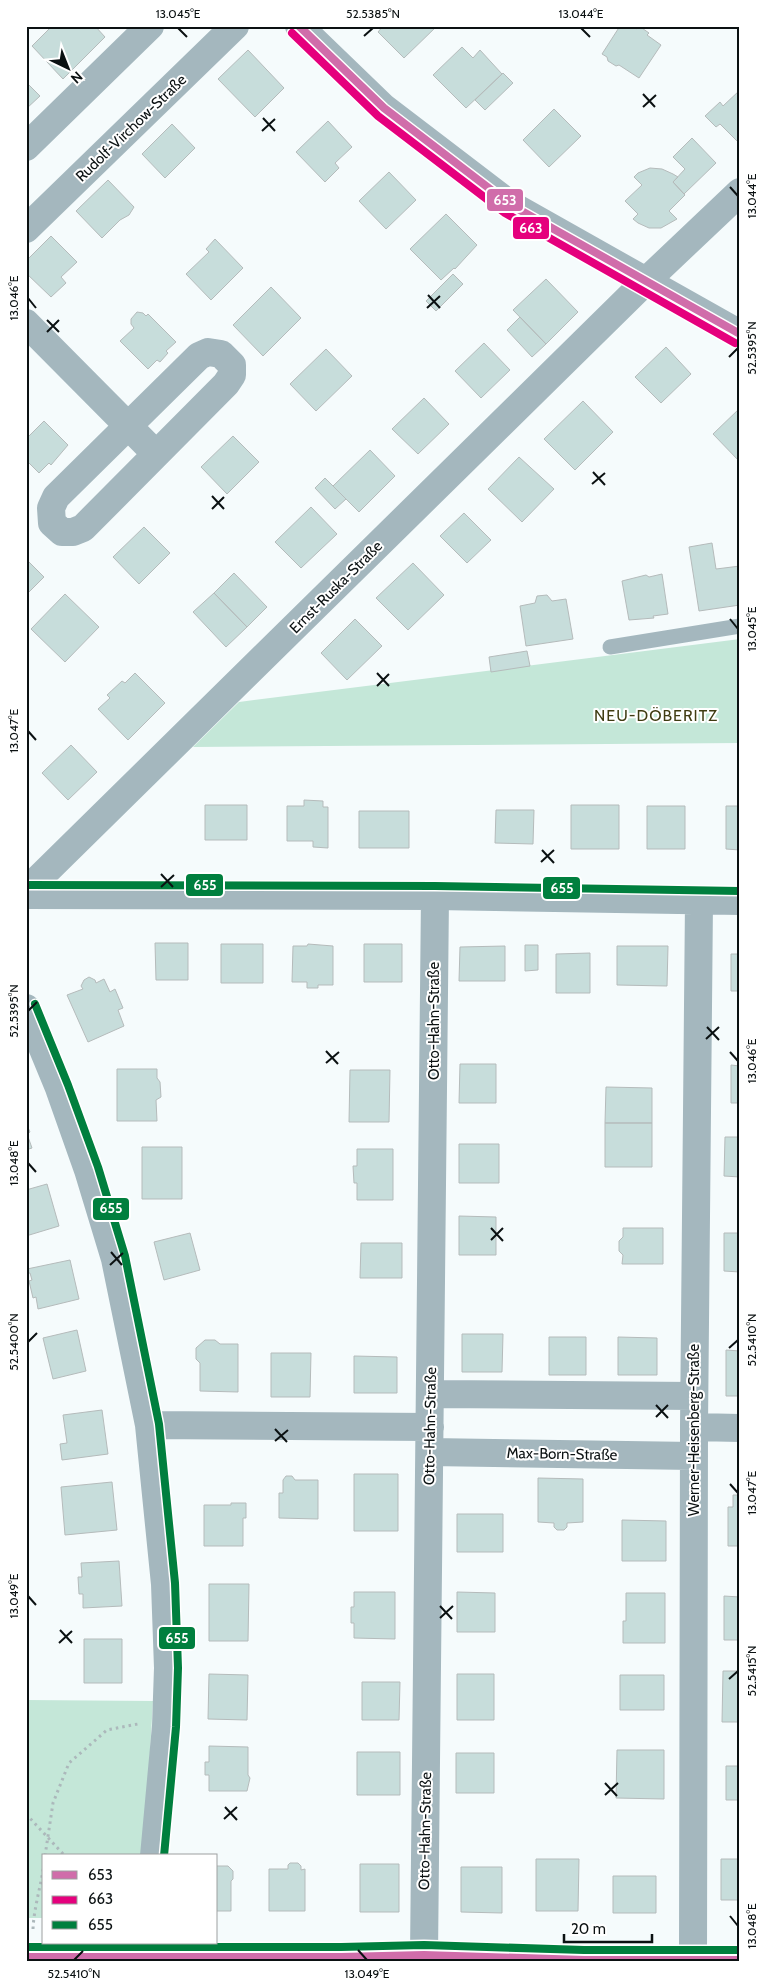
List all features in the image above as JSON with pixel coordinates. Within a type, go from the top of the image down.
[{"type":"street","points":[[26,147],[150,26]]},
{"type":"street","name":"Rudolf-Virchow-Straße","points":[[26,229],[235,26]]},
{"type":"street","points":[[299,26],[384,108],[512,205],[645,282],[740,334]]},
{"type":"street","name":"Ernst-Ruska-Straße","points":[[26,891],[645,282],[740,192]]},
{"type":"street","points":[[26,323],[156,454]]},
{"type":"street","points":[[208,352],[221,354],[232,366],[232,375],[226,384],[83,528],[73,532],[62,532],[52,523],[51,508],[56,497],[127,426],[199,356],[208,352]]},
{"type":"street","points":[[26,895],[435,896],[740,901]]},
{"type":"street","name":"Otto-Hahn-Straße","points":[[424,1955],[435,896]]},
{"type":"street","name":"Werner-Heisenberg-Straße","points":[[693,1958],[694,1396],[699,901]]},
{"type":"street","points":[[26,1008],[62,1097],[88,1170],[115,1259],[150,1425],[165,1584],[168,1668],[166,1726],[154,1854]]},
{"type":"street","points":[[431,1394],[694,1396]]},
{"type":"street","name":"Max-Born-Straße","points":[[150,1425],[430,1439],[694,1456]]},
{"type":"street","points":[[694,1427],[740,1428]]},
{"type":"street","points":[[28,1957],[146,1950],[341,1959],[424,1955],[584,1961],[693,1958],[740,1960]]},
{"type":"lane","points":[[610,647],[740,626]]},
{"type":"path","points":[[44,1854],[53,1803],[69,1763],[107,1730],[134,1724],[166,1726]]},
{"type":"path","points":[[26,1814],[62,1854]]},
{"type":"path","points":[[28,1957],[34,1914],[42,1882]]},
{"type":"green space","points":[[740,639],[740,743],[193,747],[239,702]]},
{"type":"green space","points":[[26,1700],[153,1701],[144,1854],[42,1854],[42,1918],[26,1918]]},
{"type":"building","points":[[52,26],[95,26],[105,37],[63,79],[32,46]]},
{"type":"building","points":[[383,26],[437,26],[404,58],[378,32]]},
{"type":"building","points":[[620,26],[633,26],[637,29],[639,26],[649,33],[647,35],[661,45],[639,78],[619,65],[616,66],[608,61],[607,57],[602,54]]},
{"type":"building","points":[[462,47],[473,58],[480,50],[502,74],[466,108],[433,75]]},
{"type":"building","points":[[248,50],[284,88],[255,117],[218,79]]},
{"type":"building","points":[[503,73],[513,83],[485,110],[475,100]]},
{"type":"building","points":[[26,82],[40,96],[26,109]]},
{"type":"building","points":[[740,90],[740,144],[720,124],[716,127],[705,116],[720,102],[723,106]]},
{"type":"building","points":[[554,109],[581,136],[549,167],[523,140]]},
{"type":"building","points":[[328,121],[352,147],[335,163],[339,168],[325,182],[296,152]]},
{"type":"building","points":[[172,124],[195,148],[165,178],[142,154]]},
{"type":"building","points":[[692,138],[716,163],[684,194],[673,182],[685,169],[673,157]]},
{"type":"building","points":[[650,168],[662,169],[678,177],[673,182],[685,195],[669,211],[677,219],[661,228],[649,228],[638,223],[633,219],[638,214],[625,201],[642,185],[634,177],[638,173]]},
{"type":"building","points":[[389,172],[416,200],[386,229],[359,201]]},
{"type":"building","points":[[108,180],[134,207],[129,215],[120,220],[102,238],[76,211]]},
{"type":"building","points":[[446,214],[477,245],[455,269],[441,280],[410,249]]},
{"type":"building","points":[[51,236],[77,262],[61,277],[66,283],[51,297],[26,273],[26,261]]},
{"type":"building","points":[[215,239],[243,268],[211,300],[186,274],[209,252],[206,249]]},
{"type":"building","points":[[453,274],[463,284],[436,311],[426,301]]},
{"type":"building","points":[[546,279],[578,312],[546,344],[513,310]]},
{"type":"building","points":[[271,287],[301,318],[263,356],[233,325]]},
{"type":"building","points":[[137,312],[143,313],[146,316],[148,314],[176,342],[166,351],[168,353],[160,362],[157,360],[148,369],[120,341],[134,328],[131,324],[131,319]]},
{"type":"building","points":[[520,317],[546,344],[532,357],[507,330]]},
{"type":"building","points":[[484,343],[510,370],[481,398],[455,371]]},
{"type":"building","points":[[666,347],[691,374],[661,403],[635,377]]},
{"type":"building","points":[[326,349],[352,376],[316,411],[290,384]]},
{"type":"building","points":[[424,398],[449,424],[418,454],[392,429]]},
{"type":"building","points":[[583,401],[613,432],[575,470],[544,439]]},
{"type":"building","points":[[740,408],[740,460],[739,461],[713,434]]},
{"type":"building","points":[[44,421],[68,445],[51,465],[49,463],[39,473],[26,460],[26,439]]},
{"type":"building","points":[[233,436],[259,462],[227,494],[201,467]]},
{"type":"building","points":[[370,450],[395,476],[359,512],[333,486]]},
{"type":"building","points":[[519,457],[554,489],[522,522],[488,489]]},
{"type":"building","points":[[325,478],[346,499],[335,509],[315,488]]},
{"type":"building","points":[[311,507],[337,534],[301,568],[275,542]]},
{"type":"building","points":[[464,513],[491,540],[467,563],[440,536]]},
{"type":"building","points":[[144,527],[170,553],[139,584],[113,557]]},
{"type":"building","points":[[712,543],[716,569],[740,566],[740,605],[699,611],[689,547]]},
{"type":"building","points":[[26,559],[44,577],[26,595]]},
{"type":"building","points":[[413,563],[444,595],[408,630],[376,598]]},
{"type":"building","points":[[234,573],[267,607],[247,627],[214,593]]},
{"type":"building","points":[[662,574],[668,614],[653,616],[654,618],[629,620],[622,581],[646,575],[649,577]]},
{"type":"building","points":[[214,593],[247,627],[226,647],[193,612]]},
{"type":"building","points":[[65,594],[99,627],[65,662],[31,629]]},
{"type":"building","points":[[547,595],[552,601],[566,599],[573,639],[526,646],[520,606],[535,603],[537,596]]},
{"type":"building","points":[[355,619],[382,646],[347,680],[321,653]]},
{"type":"building","points":[[527,651],[530,666],[491,672],[489,657]]},
{"type":"building","points":[[135,673],[165,703],[128,740],[98,709],[110,698],[107,695],[122,681],[125,683]]},
{"type":"building","points":[[71,745],[97,772],[68,800],[42,773]]},
{"type":"building","points":[[304,800],[323,801],[323,807],[328,807],[328,848],[313,847],[313,841],[287,841],[287,806],[304,806]]},
{"type":"building","points":[[205,805],[247,805],[247,840],[205,840]]},
{"type":"building","points":[[571,805],[619,805],[619,849],[571,849]]},
{"type":"building","points":[[647,806],[685,806],[685,849],[647,849]]},
{"type":"building","points":[[726,806],[740,806],[740,850],[726,849]]},
{"type":"building","points":[[496,810],[534,810],[533,844],[495,843]]},
{"type":"building","points":[[359,811],[409,811],[409,848],[359,848]]},
{"type":"building","points":[[155,943],[188,943],[188,980],[156,980]]},
{"type":"building","points":[[221,944],[263,944],[263,983],[221,983]]},
{"type":"building","points":[[308,944],[333,946],[333,985],[318,985],[318,988],[307,988],[307,982],[292,982],[293,946],[307,946]]},
{"type":"building","points":[[364,944],[402,944],[402,982],[364,982]]},
{"type":"building","points":[[525,945],[538,945],[538,970],[525,971]]},
{"type":"building","points":[[505,946],[505,981],[459,981],[460,947]]},
{"type":"building","points":[[617,946],[668,946],[667,986],[617,985]]},
{"type":"building","points":[[590,953],[590,993],[556,993],[556,954]]},
{"type":"building","points":[[731,954],[740,954],[740,991],[731,991]]},
{"type":"building","points":[[89,977],[95,980],[96,983],[104,979],[110,992],[115,989],[123,1008],[118,1010],[124,1026],[88,1042],[67,995],[83,989],[81,986],[84,980]]},
{"type":"building","points":[[460,1064],[496,1064],[496,1103],[459,1103]]},
{"type":"building","points":[[731,1065],[740,1066],[740,1103],[731,1103]]},
{"type":"building","points":[[117,1069],[157,1069],[161,1097],[156,1100],[157,1121],[117,1121]]},
{"type":"building","points":[[350,1070],[390,1070],[389,1122],[349,1122]]},
{"type":"building","points":[[606,1087],[652,1088],[652,1123],[605,1123]]},
{"type":"building","points":[[26,1123],[30,1132],[27,1134],[32,1148],[26,1150]]},
{"type":"building","points":[[605,1123],[652,1123],[652,1167],[605,1167]]},
{"type":"building","points":[[725,1137],[740,1137],[740,1177],[724,1176]]},
{"type":"building","points":[[459,1144],[499,1144],[499,1183],[459,1183]]},
{"type":"building","points":[[142,1147],[182,1147],[182,1199],[142,1199]]},
{"type":"building","points":[[357,1149],[393,1149],[393,1200],[357,1200],[357,1183],[354,1183],[353,1166],[357,1166]]},
{"type":"building","points":[[47,1184],[59,1226],[26,1236],[26,1190]]},
{"type":"building","points":[[459,1216],[496,1217],[496,1255],[459,1255]]},
{"type":"building","points":[[623,1228],[663,1228],[663,1264],[622,1264],[623,1255],[619,1251],[619,1241],[623,1237]]},
{"type":"building","points":[[190,1233],[200,1270],[164,1280],[154,1242]]},
{"type":"building","points":[[724,1233],[740,1233],[740,1272],[724,1271]]},
{"type":"building","points":[[361,1243],[402,1243],[402,1278],[360,1278]]},
{"type":"building","points":[[70,1260],[79,1299],[38,1309],[36,1297],[33,1298],[29,1281],[32,1280],[27,1269]]},
{"type":"building","points":[[77,1330],[86,1371],[53,1379],[43,1338]]},
{"type":"building","points":[[462,1334],[503,1334],[502,1372],[462,1372]]},
{"type":"building","points":[[549,1337],[586,1337],[586,1375],[549,1375]]},
{"type":"building","points":[[618,1337],[657,1338],[657,1375],[618,1375]]},
{"type":"building","points":[[205,1340],[215,1340],[220,1344],[238,1344],[238,1392],[200,1391],[200,1363],[196,1359],[196,1348]]},
{"type":"building","points":[[726,1350],[740,1351],[740,1396],[726,1396]]},
{"type":"building","points":[[271,1353],[311,1353],[310,1397],[271,1397]]},
{"type":"building","points":[[354,1356],[397,1357],[397,1393],[354,1393]]},
{"type":"building","points":[[102,1410],[108,1454],[62,1460],[60,1444],[67,1443],[63,1415]]},
{"type":"building","points":[[354,1474],[398,1474],[398,1531],[354,1531]]},
{"type":"building","points":[[286,1476],[292,1476],[295,1480],[318,1480],[318,1519],[279,1518],[279,1493],[283,1493],[283,1480]]},
{"type":"building","points":[[538,1478],[583,1479],[583,1522],[567,1523],[567,1527],[564,1530],[557,1530],[554,1527],[554,1523],[538,1522]]},
{"type":"building","points":[[112,1482],[117,1530],[65,1535],[61,1487]]},
{"type":"building","points":[[733,1495],[740,1495],[740,1546],[728,1546],[728,1507],[733,1507]]},
{"type":"building","points":[[231,1503],[246,1503],[246,1518],[243,1518],[243,1546],[204,1546],[204,1505],[231,1505]]},
{"type":"building","points":[[457,1514],[503,1514],[503,1552],[457,1552]]},
{"type":"building","points":[[622,1520],[666,1521],[666,1561],[622,1561]]},
{"type":"building","points":[[119,1561],[122,1606],[83,1608],[83,1594],[79,1594],[78,1577],[82,1577],[81,1563]]},
{"type":"building","points":[[209,1584],[249,1584],[248,1641],[209,1641]]},
{"type":"building","points":[[354,1592],[395,1592],[395,1639],[354,1638],[354,1623],[351,1623],[351,1607],[354,1607]]},
{"type":"building","points":[[457,1592],[495,1593],[495,1632],[457,1632]]},
{"type":"building","points":[[626,1593],[665,1593],[665,1643],[623,1643],[623,1621],[626,1621]]},
{"type":"building","points":[[724,1596],[740,1597],[740,1640],[724,1640]]},
{"type":"building","points":[[84,1639],[122,1639],[122,1683],[84,1683]]},
{"type":"building","points":[[723,1671],[740,1671],[740,1722],[722,1722]]},
{"type":"building","points":[[209,1674],[248,1675],[247,1720],[208,1719]]},
{"type":"building","points":[[457,1674],[494,1674],[494,1720],[457,1720]]},
{"type":"building","points":[[620,1675],[664,1675],[664,1710],[620,1710]]},
{"type":"building","points":[[362,1682],[400,1682],[399,1720],[362,1720]]},
{"type":"building","points":[[209,1746],[248,1747],[248,1775],[250,1778],[247,1791],[209,1791],[209,1775],[205,1775],[205,1762],[209,1762]]},
{"type":"building","points":[[617,1750],[664,1750],[664,1799],[616,1798]]},
{"type":"building","points":[[357,1752],[400,1752],[400,1795],[357,1795]]},
{"type":"building","points":[[456,1753],[494,1753],[494,1793],[456,1793]]},
{"type":"building","points":[[726,1766],[740,1766],[740,1800],[726,1800]]},
{"type":"building","points":[[536,1859],[579,1859],[578,1911],[536,1911]]},
{"type":"building","points":[[721,1859],[740,1859],[740,1900],[721,1900]]},
{"type":"building","points":[[290,1863],[298,1863],[301,1866],[301,1870],[305,1869],[305,1911],[269,1911],[269,1869],[288,1869]]},
{"type":"building","points":[[360,1864],[399,1864],[399,1912],[360,1912]]},
{"type":"building","points":[[218,1866],[228,1866],[233,1871],[231,1911],[218,1911]]},
{"type":"building","points":[[461,1867],[502,1867],[502,1913],[461,1912]]},
{"type":"building","points":[[613,1876],[656,1876],[656,1913],[613,1913]]},
{"type":"transit line","name":"653","points":[[299,26],[384,108],[511,205],[740,334]]},
{"type":"transit line","name":"663","points":[[292,33],[378,116],[505,213],[735,343]]},
{"type":"transit line","name":"655","points":[[26,885],[435,886],[740,891]]},
{"type":"transit line","name":"655","points":[[35,1004],[68,1085],[98,1167],[125,1256],[159,1424],[175,1583],[178,1668],[176,1727],[164,1854]]},
{"type":"transit line","name":"655","points":[[26,1947],[341,1947],[424,1945],[584,1950],[740,1950]]},
{"type":"transit line","name":"653","points":[[26,1957],[341,1957],[424,1955],[584,1960],[740,1960]]},
{"type":"district","name":"NEU-DÖBERITZ","points":[[656,715]]}]
